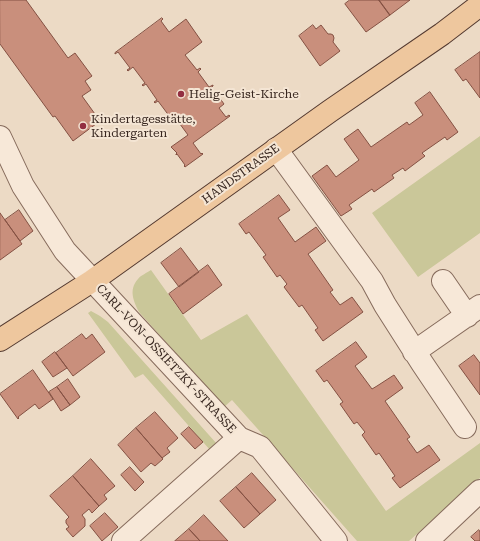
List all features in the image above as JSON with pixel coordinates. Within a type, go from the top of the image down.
[{"type":"main road","name":"HANDSTRASSE","points":[[0,340],[92,281],[276,149],[442,34],[480,5]]},
{"type":"street","name":"CARL-VON-OSSIETZKY-STRASSE","points":[[0,137],[23,186],[65,251],[239,438],[260,447],[336,541]]},
{"type":"street","points":[[276,149],[372,281],[385,306],[414,352],[465,427]]},
{"type":"street","points":[[414,352],[473,311],[442,281]]},
{"type":"street","name":"CARL-VON-OSSIETZKY-STRASSE","points":[[124,541],[239,438]]},
{"type":"street","points":[[427,541],[480,491]]},
{"type":"shaded area","points":[[480,136],[480,233],[418,277],[372,213]]},
{"type":"shaded area","points":[[151,270],[201,340],[247,314],[386,511],[480,443],[480,478],[409,541],[357,541],[232,400],[224,407],[139,312],[133,296],[133,287],[142,275]]},
{"type":"shaded area","points":[[91,311],[108,322],[217,444],[210,450],[143,374],[135,378],[88,313]]},
{"type":"building","points":[[0,0],[26,0],[68,58],[75,53],[92,76],[85,81],[91,90],[82,96],[100,121],[73,141],[55,116],[53,117],[0,44]]},
{"type":"building","points":[[350,0],[379,0],[390,15],[366,32],[345,4]]},
{"type":"building","points":[[379,0],[410,0],[390,15]]},
{"type":"building","name":"Helig-Geist-Kirche","points":[[162,18],[163,19],[161,21],[169,32],[186,19],[202,42],[185,55],[197,70],[200,68],[201,69],[198,72],[209,87],[213,85],[207,91],[214,101],[219,97],[224,104],[219,108],[226,117],[229,115],[230,116],[193,143],[201,154],[203,154],[185,167],[177,154],[176,155],[177,153],[171,147],[188,135],[174,116],[168,120],[167,119],[170,117],[158,101],[155,103],[154,102],[157,100],[146,84],[143,86],[142,85],[145,83],[133,67],[128,71],[127,70],[130,68],[118,52],[115,54]]},
{"type":"building","points":[[313,25],[316,29],[321,25],[328,34],[333,35],[333,42],[340,51],[320,66],[299,36]]},
{"type":"building","points":[[480,52],[480,98],[466,79],[463,81],[455,70]]},
{"type":"building","points":[[430,92],[458,132],[447,140],[445,137],[422,153],[425,156],[405,171],[403,168],[392,175],[394,178],[374,192],[372,189],[349,205],[352,209],[341,216],[312,176],[327,165],[336,177],[359,160],[344,139],[358,129],[371,147],[407,122],[409,125],[423,115],[415,103]]},
{"type":"building","points":[[279,195],[290,210],[278,218],[295,242],[316,227],[326,241],[308,254],[333,290],[330,292],[340,305],[352,297],[363,312],[323,341],[315,330],[318,328],[302,305],[299,307],[284,287],[287,284],[280,275],[277,277],[263,257],[266,255],[249,232],[246,234],[239,224]]},
{"type":"building","points":[[19,210],[33,231],[20,241],[5,220]]},
{"type":"building","points":[[0,213],[22,244],[0,260]]},
{"type":"building","points":[[181,248],[199,272],[179,287],[161,263]]},
{"type":"building","points":[[208,265],[222,285],[183,314],[169,294]]},
{"type":"building","points":[[82,334],[86,339],[92,334],[105,352],[73,376],[56,353]]},
{"type":"building","points":[[356,342],[367,357],[355,366],[372,389],[394,375],[403,388],[385,401],[410,437],[407,439],[417,453],[429,445],[440,460],[400,488],[392,478],[395,476],[379,453],[376,455],[362,435],[365,432],[357,422],[354,424],[340,404],[343,402],[327,380],[324,382],[316,371]]},
{"type":"building","points":[[55,352],[67,368],[53,377],[42,362]]},
{"type":"building","points":[[474,355],[480,363],[480,395],[459,366]]},
{"type":"building","points":[[33,370],[53,399],[39,409],[35,404],[18,417],[18,419],[0,394]]},
{"type":"building","points":[[68,379],[80,397],[70,405],[57,387]]},
{"type":"building","points":[[57,387],[70,405],[61,411],[49,392]]},
{"type":"building","points":[[155,412],[178,438],[167,448],[170,452],[162,458],[136,428]]},
{"type":"building","points":[[189,427],[203,442],[195,449],[181,434]]},
{"type":"building","points":[[136,428],[163,459],[155,466],[151,463],[141,472],[118,445]]},
{"type":"building","points":[[91,459],[115,486],[104,495],[107,499],[99,506],[73,476]]},
{"type":"building","points":[[130,467],[144,482],[135,491],[121,475]]},
{"type":"building","points":[[252,473],[276,500],[260,514],[236,487]]},
{"type":"building","points":[[73,476],[99,506],[92,513],[89,509],[82,515],[85,519],[85,526],[73,537],[66,529],[69,527],[66,520],[69,517],[50,496]]},
{"type":"building","points":[[236,487],[260,514],[244,528],[220,501]]},
{"type":"building","points":[[105,513],[118,527],[102,541],[90,526]]},
{"type":"building","points":[[204,515],[228,541],[200,541],[189,529]]},
{"type":"building","points":[[189,529],[200,541],[175,541]]},
{"type":"building","points":[[479,530],[480,541],[475,541],[471,537]]},
{"type":"place","name":"Helig-Geist-Kirche","points":[[181,94]]},
{"type":"place","name":"Kindertagesstätte, Kindergarten","points":[[83,126]]}]
